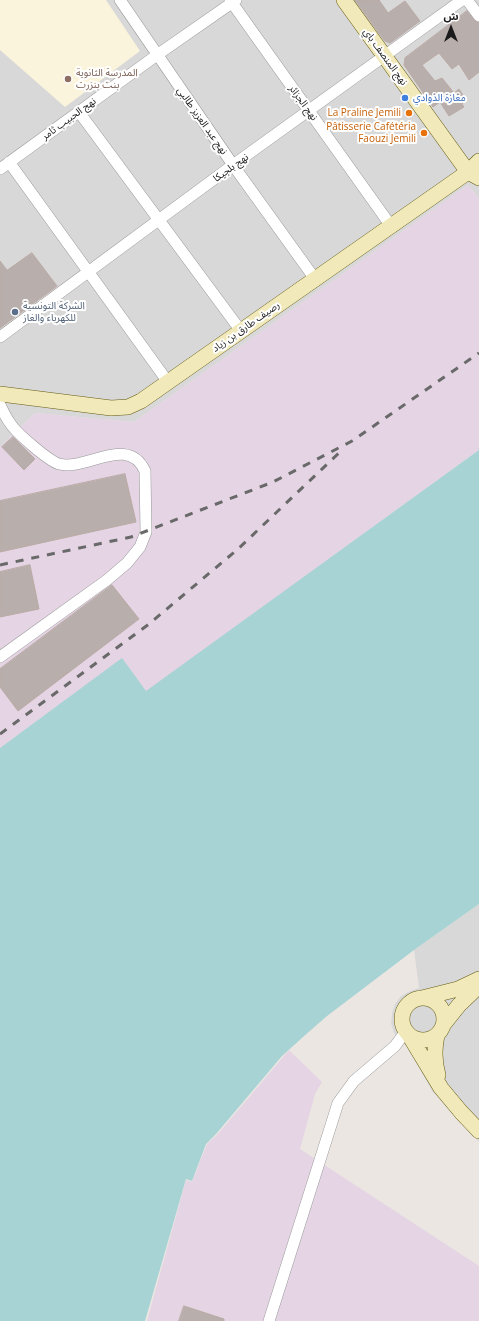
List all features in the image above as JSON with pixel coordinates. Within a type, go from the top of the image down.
[{"type":"street","name":"نهج عبد العزيز طالبي","points":[[120,0],[233,166],[315,279]]},
{"type":"street","name":"نهج المنصف باي","points":[[344,0],[474,175]]},
{"type":"street","name":"نهج بلجيكا","points":[[0,337],[462,0]]},
{"type":"street","points":[[467,0],[479,16]]},
{"type":"street","name":"نهج الحبيب ثامر","points":[[0,169],[232,1]]},
{"type":"street","name":"نهج الجزائر","points":[[232,1],[391,226]]},
{"type":"street","points":[[79,112],[241,331]]},
{"type":"street","name":"رصيف طارق بن زياد","points":[[0,394],[110,408],[128,407],[141,401],[391,226],[474,175],[479,161]]},
{"type":"street","points":[[9,162],[168,382]]},
{"type":"street","points":[[0,405],[10,424],[16,431],[50,460],[58,464],[74,465],[116,454],[123,454],[130,455],[142,464],[144,471],[146,532],[140,547],[127,563],[0,657]]},
{"type":"street","points":[[479,979],[458,989],[416,999],[406,1007],[402,1019],[407,1033],[441,1088],[479,1131]]},
{"type":"street","points":[[407,1033],[414,1038],[426,1040],[440,1030],[458,1005],[479,986]]},
{"type":"street","points":[[422,998],[435,1002],[440,1006],[443,1012],[444,1019],[434,1047],[434,1056],[441,1088]]},
{"type":"street","points":[[269,1321],[338,1103],[354,1081],[395,1046],[407,1033]]},
{"type":"shaded area","points":[[0,0],[479,0],[479,199],[468,185],[134,422],[35,413],[0,447]]},
{"type":"shaded area","name":"المدرسة الثانوية بنت بنزرت","points":[[0,0],[106,0],[140,51],[65,107],[0,50]]},
{"type":"shaded area","points":[[468,185],[479,199],[479,450],[146,692],[122,659],[0,748],[0,447],[35,413],[134,422]]},
{"type":"shaded area","points":[[479,904],[479,1142],[432,1091],[408,1047],[400,1041],[394,1033],[391,1023],[395,1004],[401,996],[419,988],[414,950]]},
{"type":"shaded area","points":[[289,1050],[322,1082],[315,1094],[300,1149],[479,1266],[479,1321],[147,1321],[186,1180],[192,1182],[207,1144],[217,1135]]},
{"type":"water","points":[[479,450],[479,904],[414,950],[327,1016],[303,1037],[282,1056],[206,1144],[192,1181],[186,1179],[145,1321],[0,1321],[0,748],[122,658],[146,691]]},
{"type":"building","points":[[355,0],[379,0],[388,13],[405,1],[420,21],[390,43],[385,41]]},
{"type":"building","points":[[467,11],[474,20],[479,23],[479,72],[469,80],[459,64],[452,69],[439,53],[422,65],[435,81],[442,78],[454,93],[459,89],[466,100],[462,104],[464,107],[449,116],[440,102],[433,107],[404,65],[405,58]]},
{"type":"building","name":"الشركة التونسية للكهرباء والغاز","points":[[32,253],[57,286],[0,328],[0,261],[7,270]]},
{"type":"building","points":[[13,437],[35,459],[24,470],[2,447]]},
{"type":"building","points":[[125,474],[136,522],[0,552],[0,501]]},
{"type":"building","points":[[30,565],[39,609],[0,617],[0,572]]},
{"type":"building","points":[[112,585],[139,619],[18,711],[0,687],[0,669]]},
{"type":"building","points":[[184,1306],[224,1319],[224,1321],[179,1321]]},
{"type":"railway","points":[[0,565],[131,537],[273,482],[352,441],[479,353]]},
{"type":"railway","points":[[0,734],[149,624],[238,549],[343,449]]},
{"type":"place","name":"المدرسة الثانوية بنت بنزرت","points":[[68,79]]},
{"type":"place","name":"مغازة الذوادي","points":[[405,98]]},
{"type":"place","name":"La Praline Jemili","points":[[409,113]]},
{"type":"place","name":"Pâtisserie Cafétéria Faouzi Jemili","points":[[424,133]]},
{"type":"place","name":"الشركة التونسية للكهرباء والغاز","points":[[15,312]]}]
